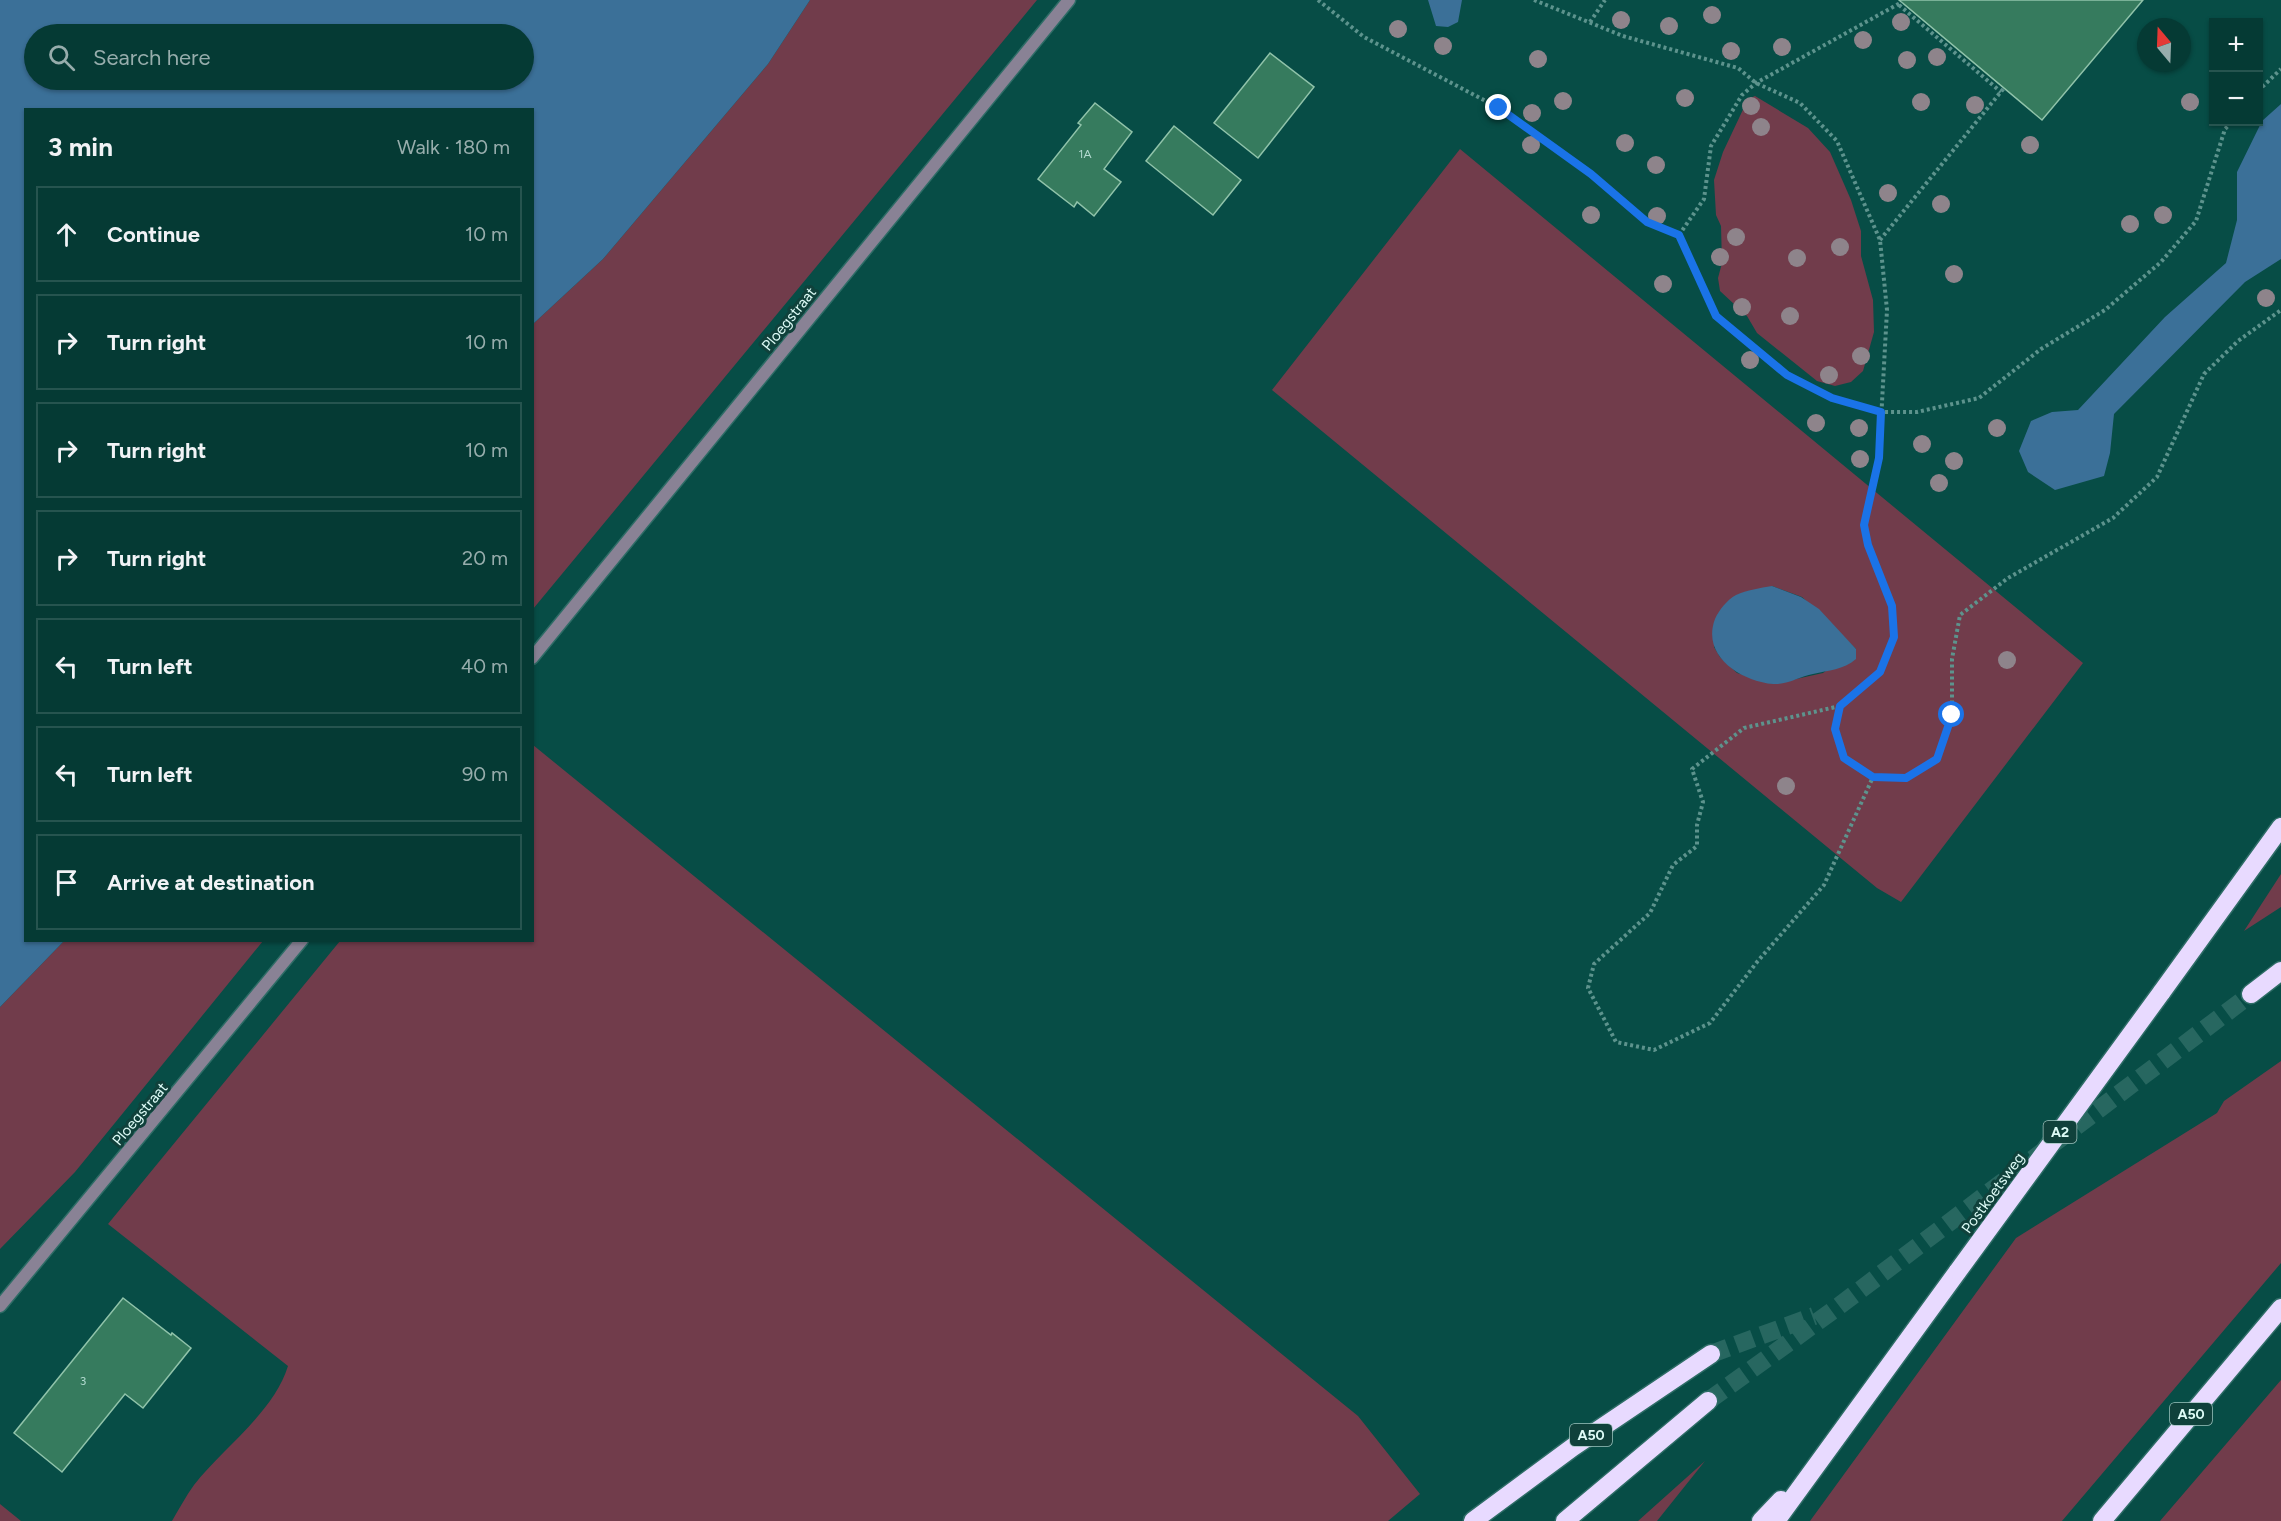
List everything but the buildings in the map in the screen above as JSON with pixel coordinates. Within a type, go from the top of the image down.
[{"type":"highway","name":"Postkoetsweg","points":[[1776,1521],[2281,827]]},
{"type":"highway","points":[[2251,994],[2281,971]]},
{"type":"highway","name":"A50","points":[[2102,1521],[2281,1308]]},
{"type":"highway","name":"A50","points":[[1473,1521],[1573,1447],[1711,1354]]},
{"type":"highway","points":[[1565,1521],[1708,1401]]},
{"type":"highway","name":"Postkoetsweg","points":[[1761,1521],[1818,1463]]},
{"type":"street","name":"Ploegstraat","points":[[534,656],[1069,0]]},
{"type":"street","name":"Ploegstraat","points":[[0,1306],[300,942]]},
{"type":"path","points":[[1318,0],[1364,37],[1499,108],[1591,174],[1647,222],[1679,235],[1716,316],[1787,375],[1832,398],[1881,412],[1917,412],[1979,398],[2041,349],[2105,310],[2161,262],[2196,221],[2225,129],[2228,126]]},
{"type":"path","points":[[1534,0],[1623,36],[1737,68],[1756,83],[1800,103],[1837,141],[1880,240],[1887,310],[1879,458],[1864,525],[1868,545],[1892,606],[1894,637],[1880,672],[1840,706],[1744,728],[1692,769],[1703,802],[1697,825],[1697,846],[1673,865],[1650,913],[1594,964],[1588,988],[1616,1042],[1654,1050],[1710,1023],[1757,962],[1824,885],[1873,777]]},
{"type":"path","points":[[1590,22],[1605,0]]},
{"type":"path","points":[[1679,235],[1704,199],[1711,147],[1742,95],[1756,83],[1901,4],[2003,90],[1880,240]]},
{"type":"path","points":[[2263,87],[2281,69]]},
{"type":"path","points":[[1840,706],[1835,729],[1844,758],[1873,777],[1906,778],[1937,759],[1952,715],[1952,659],[1960,615],[2008,578],[2113,518],[2157,477],[2204,374],[2238,341],[2281,310]]},
{"type":"shaded area","points":[[810,0],[1037,0],[534,608],[534,323],[603,259],[768,64]]},
{"type":"shaded area","points":[[1755,96],[1808,128],[1830,152],[1851,200],[1861,231],[1861,256],[1873,300],[1874,332],[1863,371],[1851,382],[1835,386],[1817,381],[1757,333],[1747,316],[1720,291],[1718,278],[1722,263],[1721,226],[1716,215],[1714,180],[1723,152],[1748,99]]},
{"type":"shaded area","points":[[1460,149],[2083,663],[1901,902],[1877,888],[1272,390]],"holes":[[[1772,586],[1802,597],[1856,649],[1823,673],[1774,684],[1737,673],[1720,657],[1714,647]]]},
{"type":"shaded area","points":[[534,746],[1358,1416],[1420,1494],[1388,1521],[172,1521],[194,1485],[260,1414],[281,1383],[288,1366],[108,1224],[339,942],[534,942]]},
{"type":"shaded area","points":[[2281,874],[2281,907],[2244,931]]},
{"type":"shaded area","points":[[63,942],[262,942],[75,1172],[0,1249],[0,1007]]},
{"type":"shaded area","points":[[2281,1061],[2281,1263],[2062,1521],[1810,1521],[2016,1238],[2217,1113],[2224,1101]]},
{"type":"shaded area","points":[[2281,1380],[2281,1521],[2160,1521]]},
{"type":"shaded area","points":[[1705,1461],[1657,1521],[1638,1521]]},
{"type":"shaded area","points":[[0,1504],[21,1521],[0,1521]]},
{"type":"water","points":[[0,0],[810,0],[768,64],[603,259],[534,323],[534,108],[24,108],[24,942],[63,942],[0,1007]]},
{"type":"water","points":[[1428,0],[1462,0],[1458,22],[1448,27],[1436,26]]},
{"type":"water","points":[[2281,104],[2281,259],[2245,282],[2114,414],[2110,453],[2104,476],[2055,490],[2028,472],[2019,451],[2031,421],[2052,412],[2078,410],[2165,317],[2226,263],[2237,220],[2237,172],[2260,126],[2263,126],[2263,120]]},
{"type":"water","points":[[1772,586],[1801,597],[1819,609],[1856,649],[1856,659],[1841,668],[1778,684],[1748,678],[1727,664],[1719,655],[1714,644],[1712,632],[1715,619],[1726,602],[1736,595]]},
{"type":"tunnel","points":[[1708,1401],[1835,1309],[2251,994]]},
{"type":"tunnel","points":[[1711,1354],[1814,1316]]},
{"type":"route","points":[[1499,108],[1591,174],[1647,222],[1679,235],[1716,316],[1787,375],[1832,398],[1881,412],[1879,458],[1864,525],[1868,545],[1892,606],[1894,637],[1880,672],[1840,706],[1835,729],[1844,758],[1873,777],[1906,778],[1937,759],[1952,715]]}]
